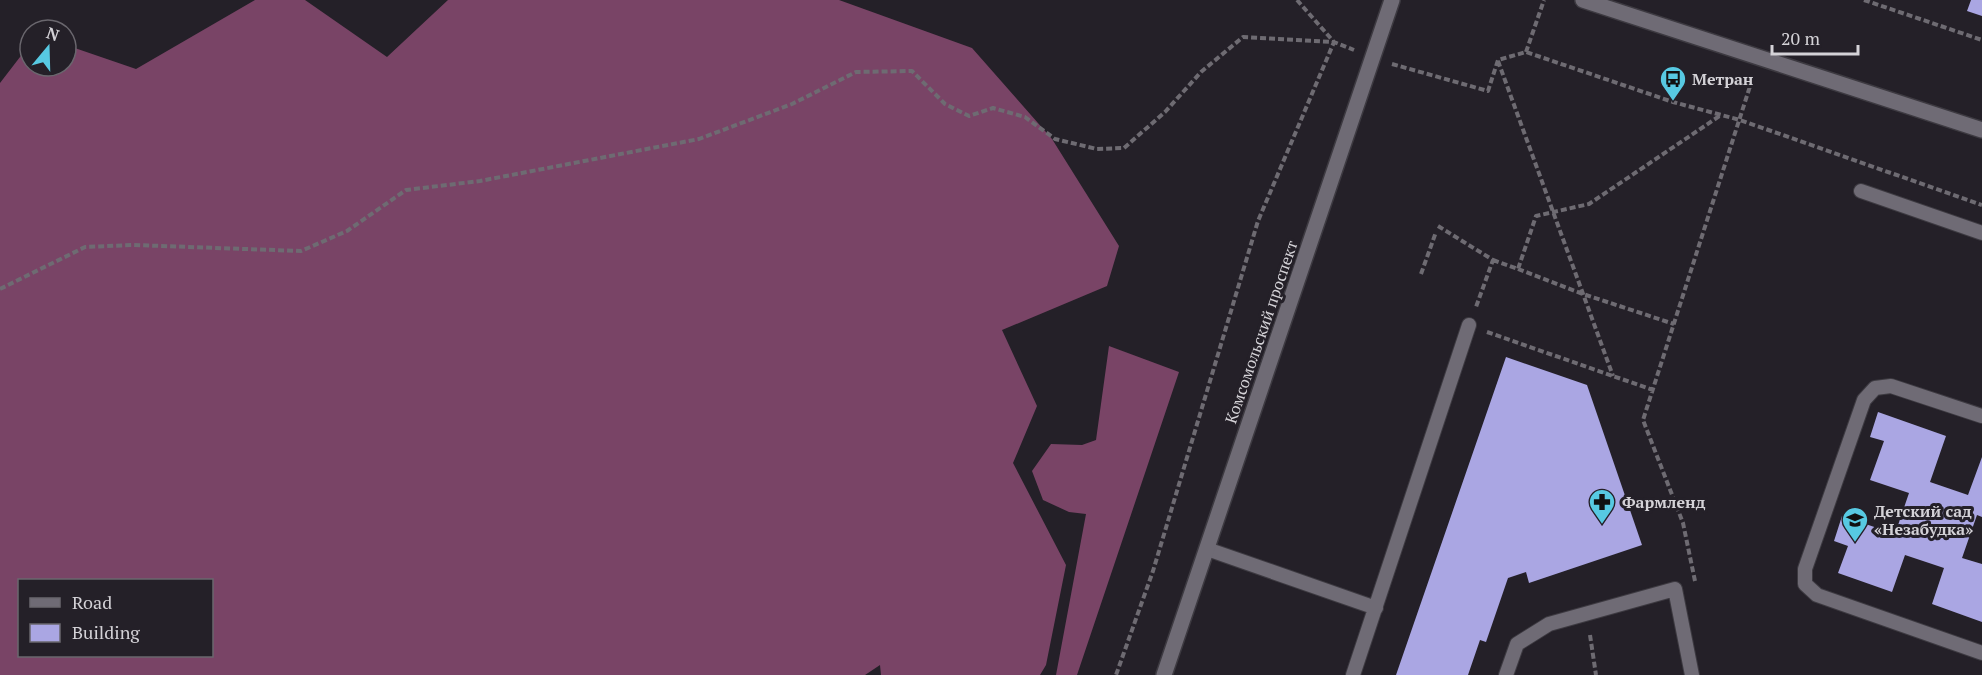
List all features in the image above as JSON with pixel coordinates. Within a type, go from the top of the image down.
[{"type":"street","name":"Комсомольский проспект","points":[[1164,675],[1392,0]]},
{"type":"street","points":[[1583,0],[1982,130]]},
{"type":"lane","points":[[1861,192],[1982,232]]},
{"type":"lane","points":[[1353,675],[1469,325]]},
{"type":"lane","points":[[1982,416],[1892,386],[1875,388],[1864,400],[1805,569],[1805,584],[1816,595],[1982,653]]},
{"type":"lane","points":[[1207,549],[1376,608]]},
{"type":"lane","points":[[1506,675],[1517,644],[1549,624],[1675,589],[1692,675]]},
{"type":"path","points":[[1297,0],[1335,42]]},
{"type":"path","points":[[1526,52],[1544,0]]},
{"type":"path","points":[[1864,0],[1982,40]]},
{"type":"path","points":[[0,289],[86,247],[134,245],[301,251],[347,231],[406,190],[480,181],[699,139],[792,104],[856,72],[912,71],[945,104],[969,116],[993,108],[1025,117],[1055,139],[1097,149],[1124,148],[1165,112],[1201,72],[1243,37],[1335,42],[1372,58],[1488,91],[1498,60]]},
{"type":"path","points":[[1116,675],[1153,571],[1258,221],[1335,42]]},
{"type":"path","points":[[1498,60],[1526,52],[1673,102],[1740,120],[1982,205]]},
{"type":"path","points":[[1675,589],[1696,584],[1683,523],[1643,420],[1759,59]]},
{"type":"path","points":[[1498,60],[1613,376]]},
{"type":"path","points":[[1518,269],[1536,216],[1589,204],[1721,115]]},
{"type":"path","points":[[1438,226],[1493,260],[1583,294],[1674,324]]},
{"type":"path","points":[[1421,274],[1436,231]]},
{"type":"path","points":[[1493,260],[1469,325],[1653,390]]},
{"type":"path","points":[[1586,613],[1596,675]]},
{"type":"shaded area","points":[[255,0],[305,0],[387,57],[448,0],[839,0],[972,48],[1052,139],[1119,246],[1107,286],[1002,330],[1037,406],[1013,463],[1066,565],[1046,665],[1040,675],[881,675],[880,665],[865,675],[0,675],[0,83],[18,60],[18,78],[78,78],[78,49],[136,69]]},
{"type":"shaded area","points":[[1109,346],[1179,372],[1077,675],[1056,675],[1086,514],[1069,512],[1043,500],[1032,471],[1051,444],[1082,445],[1096,440]]},
{"type":"building","points":[[1971,0],[1982,0],[1982,16],[1967,11]]},
{"type":"building","points":[[1506,357],[1587,385],[1642,545],[1529,583],[1526,572],[1508,578],[1486,642],[1480,640],[1468,675],[1396,675]]},
{"type":"building","points":[[1878,412],[1946,436],[1930,482],[1968,495],[1982,457],[1982,517],[1977,515],[1962,558],[1982,564],[1982,622],[1932,604],[1944,568],[1905,555],[1892,592],[1838,573],[1848,546],[1834,541],[1842,516],[1895,534],[1909,493],[1870,480],[1884,441],[1870,437]]},
{"type":"place","name":"Метран","points":[[1673,102]]},
{"type":"place","name":"Фармленд","points":[[1602,525]]},
{"type":"place","name":"Детский сад «Незабудка»","points":[[1855,543]]}]
